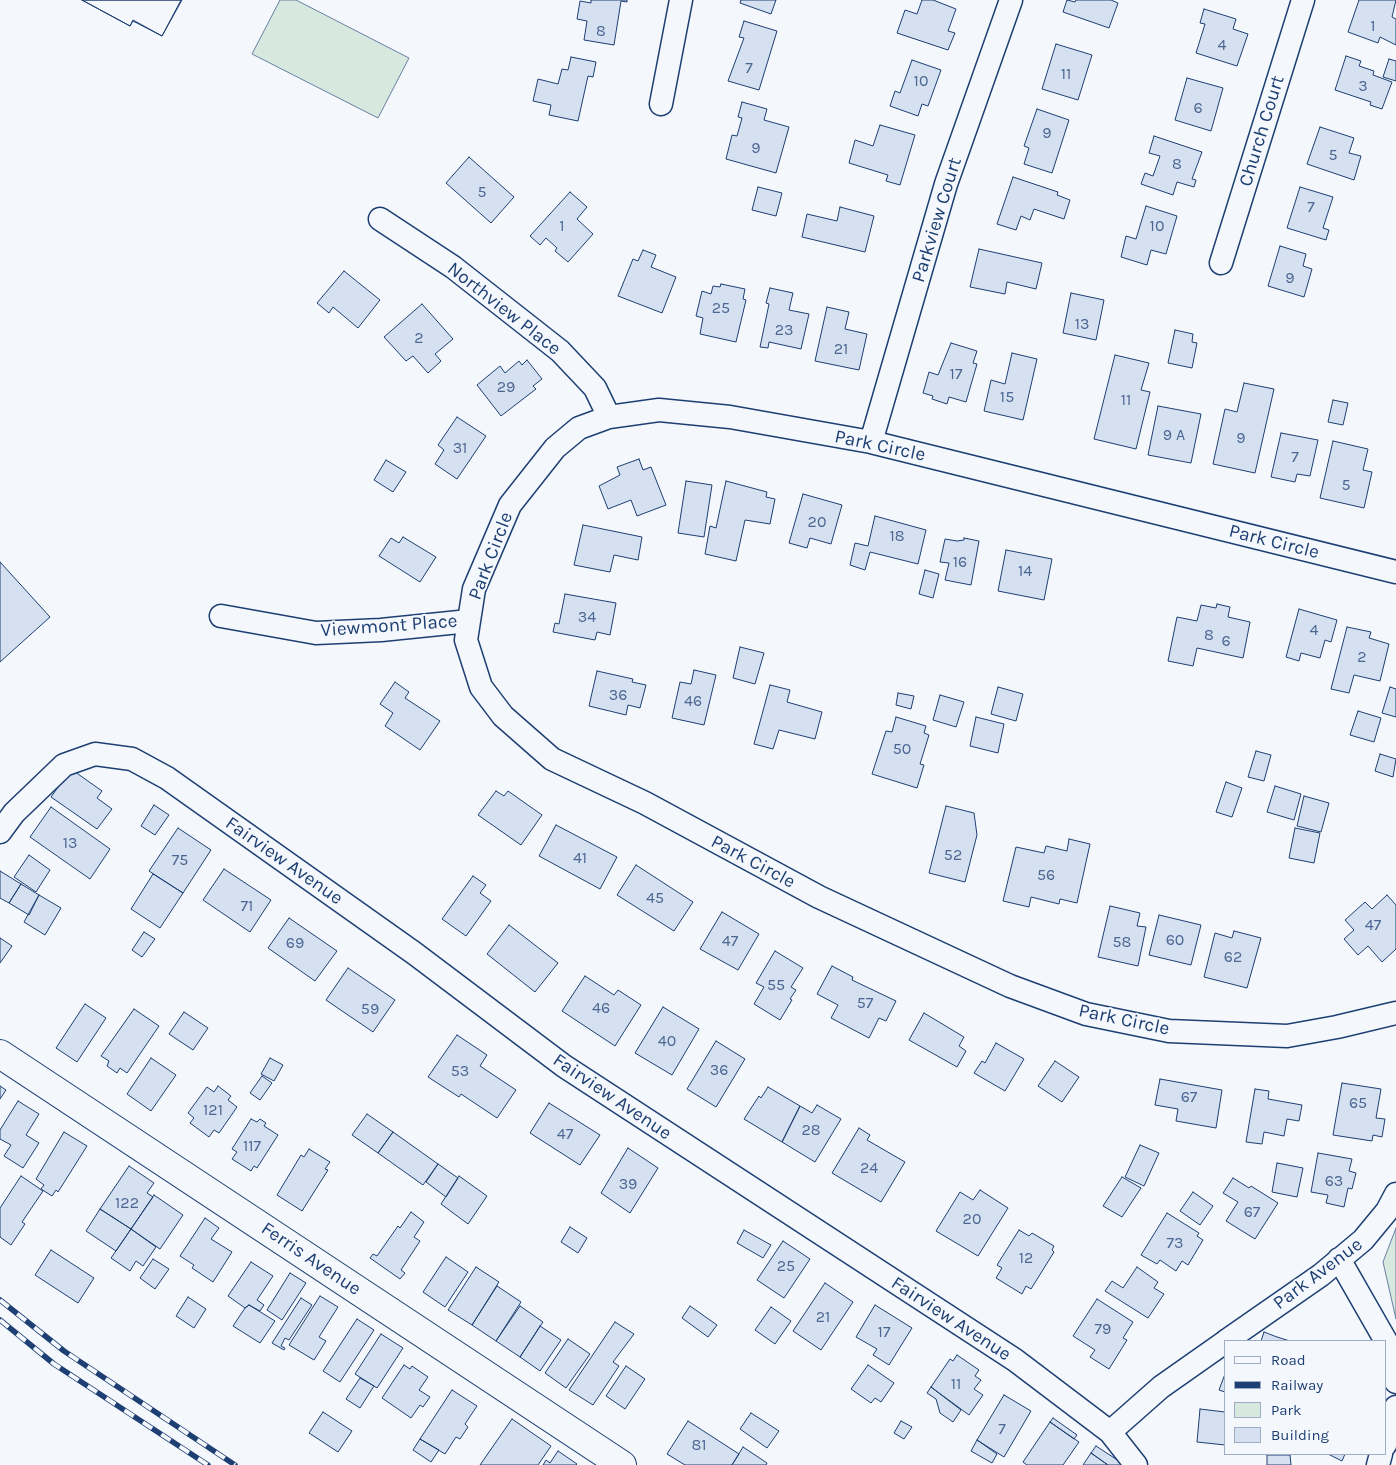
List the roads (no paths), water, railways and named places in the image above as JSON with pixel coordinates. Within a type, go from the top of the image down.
[{"type":"street","points":[[661,104],[681,0]]},
{"type":"street","name":"Parkview Court","points":[[871,442],[946,184],[1011,0]]},
{"type":"street","name":"Church Court","points":[[1221,263],[1303,0]]},
{"type":"street","name":"Northview Place","points":[[380,219],[453,266],[560,351],[595,388],[609,418]]},
{"type":"street","name":"Park Circle","points":[[1396,572],[871,442],[730,417],[659,410],[609,418],[579,428],[555,448],[510,505],[474,590],[466,640],[481,687],[503,716],[552,759],[645,803],[819,897],[1010,986],[1086,1014],[1169,1031],[1287,1036],[1337,1027],[1396,1013]]},
{"type":"street","name":"Viewmont Place","points":[[221,616],[316,633],[381,630],[469,620]]},
{"type":"street","name":"Fairview Avenue","points":[[0,832],[14,813],[64,764],[95,754],[132,760],[167,778],[414,953],[564,1066],[1015,1360],[1110,1432]]},
{"type":"street","name":"Ferris Avenue","points":[[0,1054],[622,1465]]},
{"type":"street","name":"Park Avenue","points":[[1228,1340],[1321,1275],[1363,1240],[1387,1211],[1396,1194]]},
{"type":"street","points":[[1339,1259],[1385,1340]]},
{"type":"street","points":[[1386,1341],[1396,1382]]},
{"type":"street","name":"Park Avenue","points":[[1110,1432],[1161,1387],[1224,1343]]},
{"type":"street","points":[[1386,1442],[1392,1427],[1396,1407]]},
{"type":"street","points":[[1110,1432],[1136,1465]]},
{"type":"railway","points":[[0,1300],[64,1351],[235,1465]]},
{"type":"railway","points":[[0,1320],[54,1364],[208,1465]]}]
